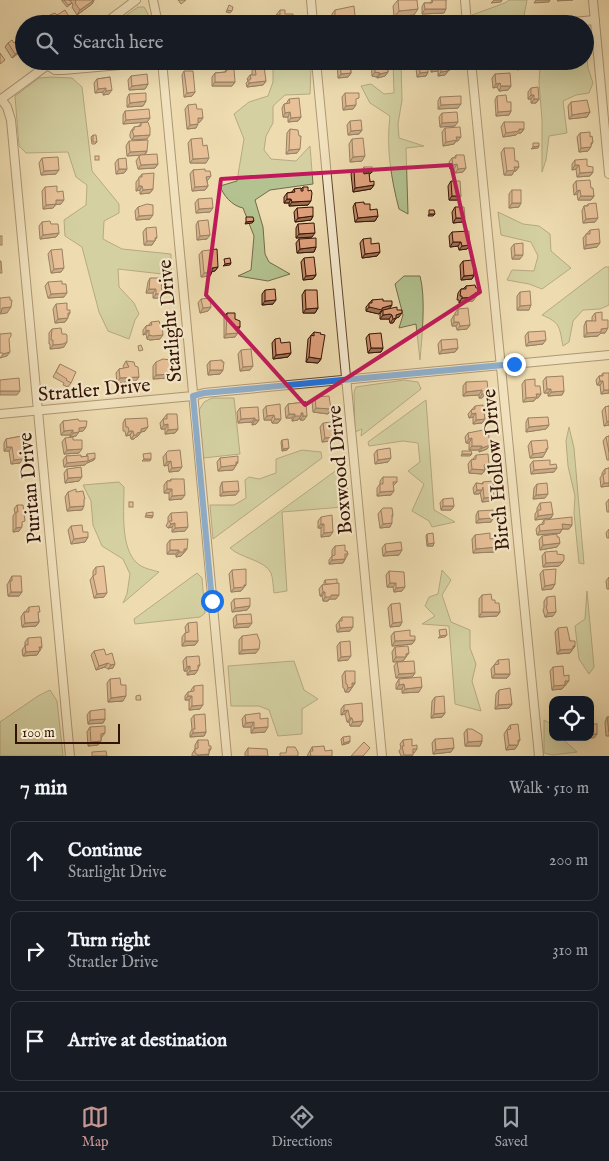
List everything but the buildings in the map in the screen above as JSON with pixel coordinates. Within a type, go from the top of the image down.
[{"type":"street","points":[[116,15],[136,0]]},
{"type":"street","points":[[154,0],[156,15]]},
{"type":"street","points":[[310,0],[311,15]]},
{"type":"street","points":[[465,0],[466,15]]},
{"type":"street","points":[[593,0],[609,174]]},
{"type":"street","points":[[0,100],[41,70]]},
{"type":"street","name":"Starlight Drive","points":[[163,70],[227,756]]},
{"type":"street","name":"Boxwood Drive","points":[[317,70],[382,756]]},
{"type":"street","name":"Birch Hollow Drive","points":[[472,70],[539,756]]},
{"type":"street","name":"Puritan Drive","points":[[0,100],[7,107],[10,120],[70,756]]},
{"type":"street","name":"Stratler Drive","points":[[0,414],[609,355]]},
{"type":"highlighted area","points":[[451,165],[480,292],[305,405],[206,295],[221,179]]},
{"type":"green space","points":[[509,0],[527,0],[524,15],[472,15]]},
{"type":"green space","points":[[138,7],[144,7],[148,15],[127,15]]},
{"type":"green space","points":[[273,70],[311,70],[310,94],[285,95],[273,106],[273,123],[266,136],[264,150],[271,159],[296,161],[310,146],[313,184],[270,190],[255,200],[263,227],[265,254],[269,262],[290,274],[268,281],[238,276],[251,270],[254,236],[243,208],[228,200],[220,186],[237,181],[244,139],[234,114],[249,102],[268,96],[273,82]]},
{"type":"green space","points":[[393,70],[401,70],[402,100],[398,124],[399,138],[424,146],[406,148],[408,214],[399,209],[394,186],[389,151],[390,116],[370,103],[361,86],[371,84],[384,94],[394,93]]},
{"type":"green space","points":[[540,70],[589,70],[593,83],[589,93],[576,95],[563,101],[567,133],[549,136],[546,160],[542,172],[542,120]]},
{"type":"green space","points":[[39,78],[72,78],[82,87],[92,171],[119,204],[119,213],[104,221],[103,239],[122,249],[171,254],[171,275],[118,269],[119,287],[134,303],[139,314],[129,339],[108,331],[99,312],[82,247],[65,236],[64,220],[86,205],[87,185],[76,177],[68,152],[26,153],[19,146],[15,96]]},
{"type":"green space","points":[[498,212],[523,224],[539,226],[550,234],[551,251],[571,268],[542,289],[529,284],[507,280],[512,270],[534,271],[538,256],[531,242],[501,235]]},
{"type":"green space","points":[[605,267],[609,267],[609,305],[600,309],[583,310],[573,321],[569,342],[563,346],[561,334],[556,323],[542,315]]},
{"type":"green space","points":[[404,276],[420,276],[422,285],[423,317],[420,360],[416,324],[399,328],[403,315],[395,284]]},
{"type":"green space","points":[[404,380],[418,382],[421,389],[361,436],[362,429],[355,432],[354,392],[356,387]]},
{"type":"green space","points":[[212,398],[234,398],[240,454],[203,458],[199,410],[204,402]]},
{"type":"green space","points":[[426,400],[434,510],[455,522],[432,527],[429,521],[412,511],[424,484],[408,471],[420,462],[418,443],[403,441],[369,446],[368,442]]},
{"type":"green space","points":[[569,427],[574,448],[584,564],[579,563],[574,513],[575,496],[568,466],[566,441]]},
{"type":"green space","points":[[302,450],[321,452],[322,458],[213,539],[210,505],[234,505],[246,498],[245,480],[249,477],[259,479],[276,473],[276,459]]},
{"type":"green space","points":[[344,468],[349,497],[343,507],[282,512],[287,591],[274,593],[272,575],[268,569],[230,548],[338,469]]},
{"type":"green space","points":[[119,482],[124,487],[124,528],[128,548],[139,565],[159,572],[123,603],[127,594],[130,574],[123,559],[102,546],[93,525],[91,501],[83,485]]},
{"type":"green space","points":[[442,570],[451,580],[442,595],[451,622],[470,630],[470,648],[476,664],[472,681],[481,711],[455,704],[449,626],[422,624],[435,616],[425,606],[429,597],[438,594]]},
{"type":"green space","points":[[197,573],[202,578],[205,613],[200,617],[135,624],[134,619]]},
{"type":"green space","points":[[587,591],[594,667],[589,674],[579,659],[575,626],[585,619]]},
{"type":"green space","points":[[294,661],[304,690],[318,699],[302,709],[302,734],[278,736],[269,710],[259,706],[231,706],[228,666]]},
{"type":"green space","points":[[50,690],[57,701],[63,756],[0,756],[0,722]]},
{"type":"green space","points":[[544,720],[549,723],[549,741],[565,741],[577,752],[553,755],[544,753]]},
{"type":"route","points":[[212,601],[193,396],[204,393],[254,390],[514,364]]}]
